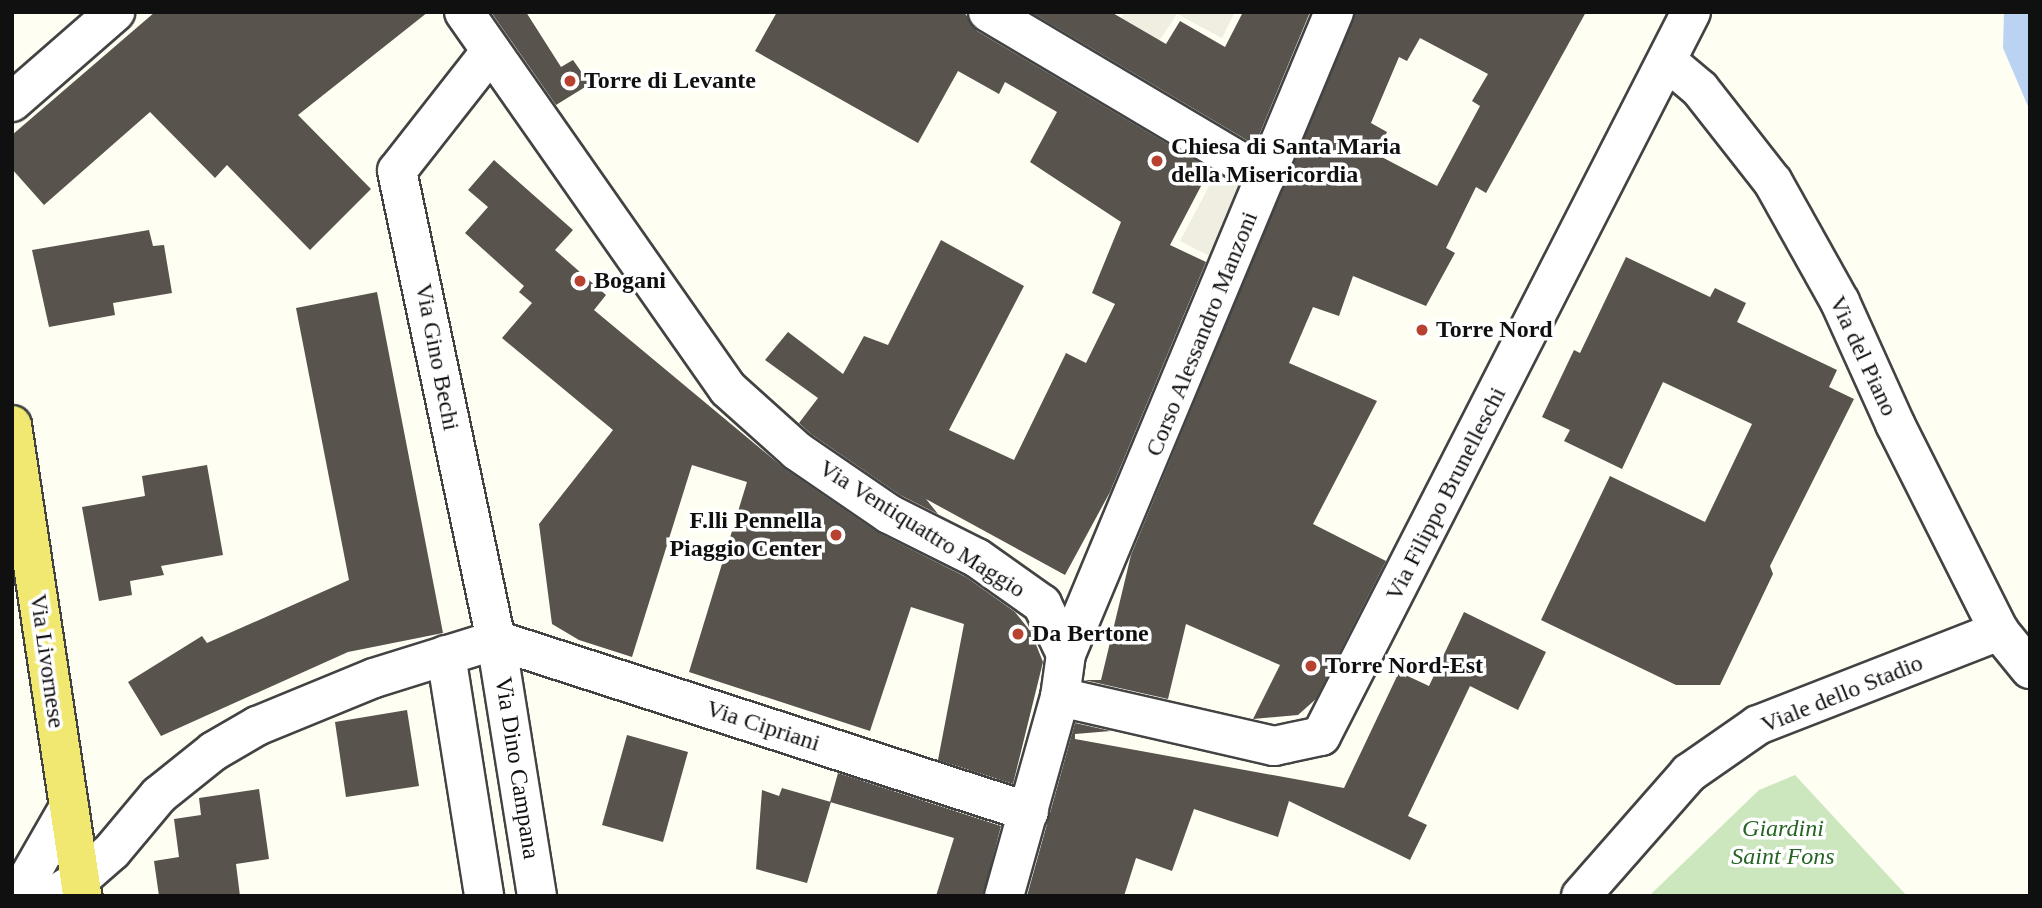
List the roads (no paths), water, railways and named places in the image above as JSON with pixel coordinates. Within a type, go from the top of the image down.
[{"type":"main road","name":"Via Livornese","points":[[12,425],[69,807],[72,890]]},
{"type":"street","points":[[12,102],[116,12]]},
{"type":"street","name":"Via Ventiquattro Maggio","points":[[464,12],[728,389],[797,451],[889,514],[977,558],[1042,604],[1066,654]]},
{"type":"street","points":[[988,12],[1266,177]]},
{"type":"street","name":"Corso Alessandro Manzoni","points":[[1066,654],[1334,12]]},
{"type":"street","name":"Via Filippo Brunelleschi","points":[[1060,697],[1274,746],[1321,736],[1668,62],[1691,12]]},
{"type":"street","name":"Via Gino Bechi","points":[[491,51],[397,171],[424,286],[496,640]]},
{"type":"street","name":"Via del Piano","points":[[1668,62],[1700,89],[1773,182],[1840,302],[1895,424],[1999,631],[2030,669]]},
{"type":"street","name":"Viale dello Stadio","points":[[1581,896],[1689,773],[1758,725],[1999,631]]},
{"type":"street","points":[[72,890],[127,834],[159,794],[214,751],[257,726],[309,704],[496,640]]},
{"type":"street","name":"Via Cipriani","points":[[496,640],[1029,812]]},
{"type":"street","name":"Via Dino Campana","points":[[496,640],[537,896]]},
{"type":"street","points":[[1004,896],[1060,697],[1066,654]]},
{"type":"street","points":[[446,655],[484,896]]},
{"type":"street","points":[[18,896],[69,807]]},
{"type":"water","points":[[2004,12],[2030,12],[2030,111],[2003,48]]},
{"type":"place","name":"Torre di Levante","points":[[570,81]]},
{"type":"place","name":"Chiesa di Santa Maria della Misericordia","points":[[1157,161]]},
{"type":"place","name":"Bogani","points":[[580,281]]},
{"type":"place","name":"Torre Nord","points":[[1422,330]]},
{"type":"place","name":"F.lli Pennella Piaggio Center","points":[[836,535]]},
{"type":"place","name":"Da Bertone","points":[[1018,634]]},
{"type":"place","name":"Torre Nord-Est","points":[[1311,666]]},
{"type":"park label","name":"Giardini Saint Fons","points":[[1783,843]]}]
